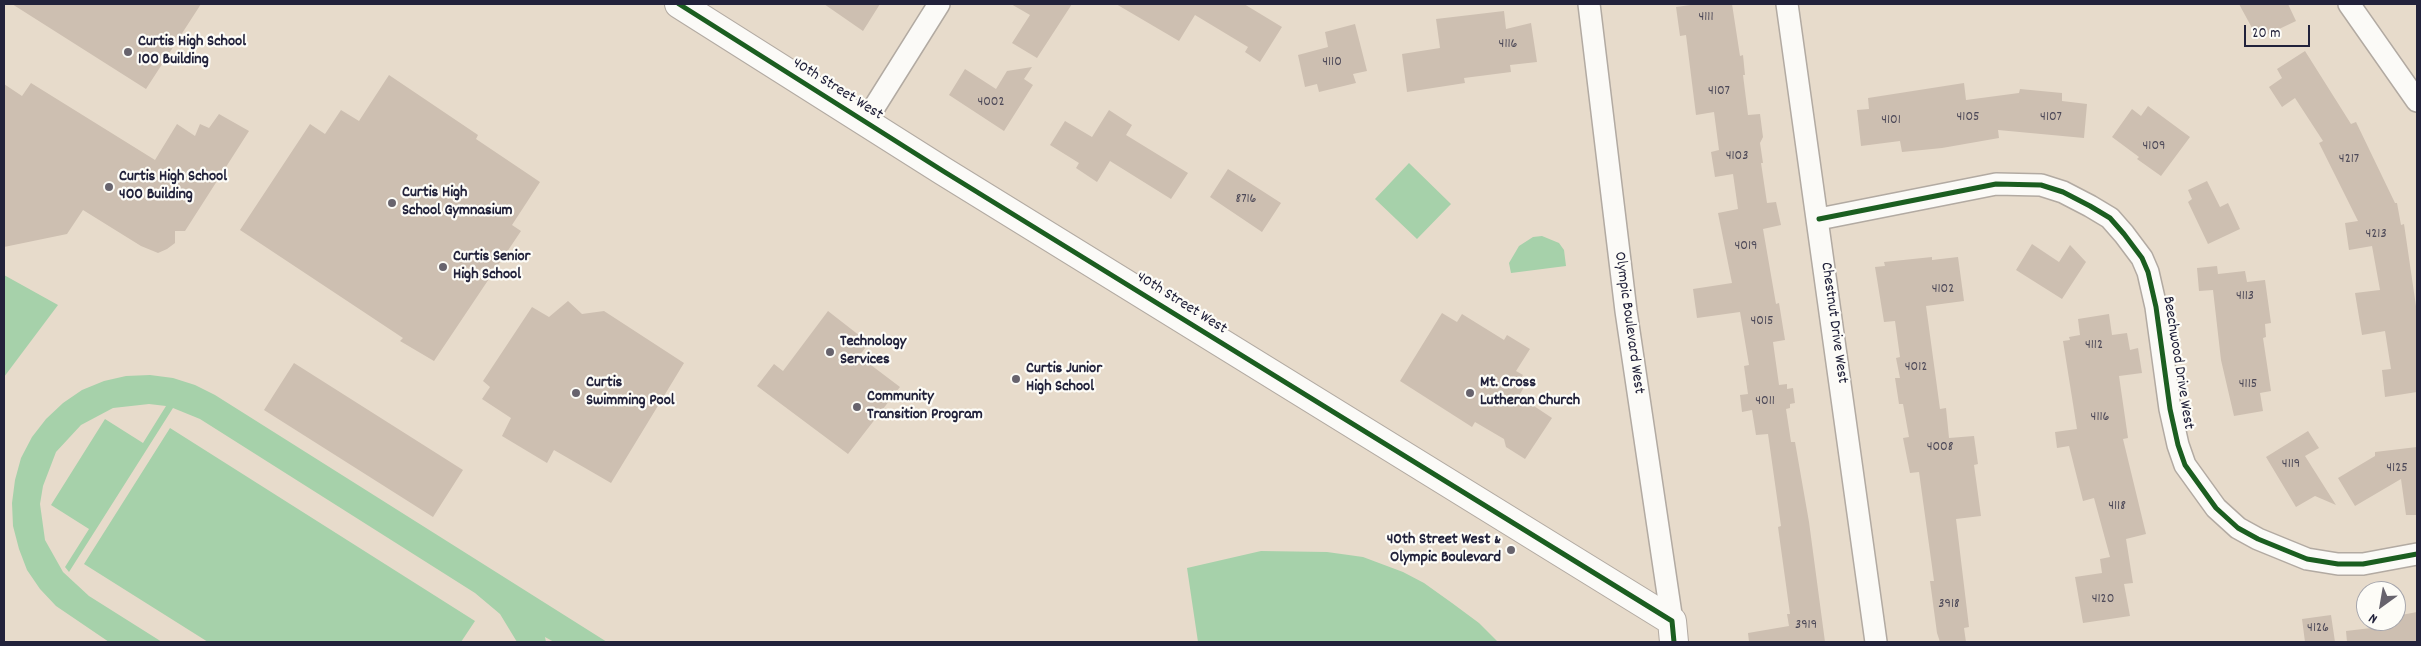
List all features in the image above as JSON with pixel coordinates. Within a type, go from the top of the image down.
[{"type":"street","name":"40th Street West","points":[[679,4],[865,122],[1642,605],[1673,632]]},
{"type":"street","points":[[865,122],[939,4]]},
{"type":"street","name":"Olympic Boulevard West","points":[[1589,4],[1626,311],[1673,632]]},
{"type":"street","name":"Chestnut Drive West","points":[[1787,4],[1819,219],[1876,642]]},
{"type":"street","points":[[2349,4],[2417,101]]},
{"type":"street","name":"Beechwood Drive West","points":[[1819,219],[1996,184],[2041,185],[2063,192],[2090,206],[2110,218],[2142,258],[2148,272],[2156,307],[2170,409],[2178,445],[2185,465],[2216,508],[2238,528],[2258,539],[2307,560],[2338,564],[2363,564],[2417,554]]},
{"type":"green space","points":[[1409,163],[1451,204],[1417,239],[1375,199]]},
{"type":"green space","points":[[1542,236],[1559,243],[1564,250],[1566,266],[1511,273],[1509,263],[1519,246],[1533,237]]},
{"type":"green space","points":[[4,275],[58,305],[4,377]]},
{"type":"green space","points":[[150,375],[173,378],[195,385],[215,395],[607,642],[554,642],[545,637],[546,642],[517,642],[500,614],[475,593],[200,419],[173,408],[69,572],[65,567],[89,529],[51,505],[105,419],[143,443],[166,406],[149,404],[113,408],[81,425],[56,452],[43,486],[40,504],[45,540],[63,572],[89,596],[162,642],[109,642],[56,606],[40,589],[27,570],[13,526],[12,503],[15,480],[21,458],[32,437],[46,419],[63,403],[82,390],[104,381],[126,376]]},
{"type":"green space","points":[[170,428],[475,621],[461,642],[208,642],[84,564]]},
{"type":"green space","points":[[1261,551],[1327,552],[1363,557],[1403,572],[1424,583],[1452,603],[1479,623],[1498,642],[1198,642],[1187,568]]},
{"type":"building","name":"Curtis High School 100 Building","points":[[12,4],[201,4],[146,89]]},
{"type":"building","points":[[824,4],[880,4],[863,31]]},
{"type":"building","points":[[1011,4],[1072,4],[1037,58],[1012,43],[1030,15]]},
{"type":"building","points":[[1116,4],[1244,4],[1282,27],[1260,62],[1245,52],[1248,47],[1195,15],[1179,41]]},
{"type":"building","points":[[1698,4],[1732,4],[1740,56],[1743,55],[1745,75],[1743,75],[1748,115],[1760,114],[1763,137],[1760,143],[1763,163],[1761,163],[1767,203],[1776,202],[1781,225],[1763,229],[1776,304],[1779,303],[1785,340],[1773,342],[1779,385],[1787,384],[1787,389],[1793,388],[1795,403],[1790,404],[1790,408],[1786,409],[1791,442],[1795,442],[1809,522],[1825,642],[1749,642],[1748,633],[1789,626],[1787,614],[1790,614],[1778,527],[1781,526],[1768,434],[1756,435],[1752,410],[1742,412],[1740,395],[1748,394],[1744,366],[1749,365],[1740,312],[1697,318],[1693,289],[1732,283],[1718,213],[1738,209],[1733,174],[1715,177],[1711,152],[1719,150],[1714,112],[1696,115],[1686,35],[1680,36],[1676,7]]},
{"type":"building","points":[[2239,4],[2288,4],[2296,21],[2258,39]]},
{"type":"building","points":[[1504,11],[1506,29],[1531,23],[1537,62],[1510,65],[1511,72],[1464,78],[1465,83],[1407,92],[1402,54],[1440,48],[1436,19]]},
{"type":"building","points":[[1355,24],[1367,71],[1353,74],[1356,83],[1319,92],[1317,84],[1305,87],[1298,55],[1328,47],[1325,32]]},
{"type":"building","points":[[2305,51],[2351,124],[2356,122],[2395,203],[2397,203],[2401,225],[2404,224],[2417,313],[2417,392],[2385,397],[2382,370],[2391,369],[2385,331],[2362,335],[2355,293],[2380,290],[2372,246],[2349,250],[2345,223],[2358,221],[2319,143],[2323,141],[2295,98],[2282,107],[2269,87],[2282,78],[2277,69]]},
{"type":"building","points":[[1032,67],[1024,79],[1033,85],[1004,131],[949,95],[965,69],[996,89],[1007,71]]},
{"type":"building","name":"Curtis High School Gymnasium","points":[[389,75],[478,135],[476,139],[540,182],[512,225],[521,231],[434,361],[400,341],[403,338],[240,230],[310,124],[325,134],[341,110],[359,121]]},
{"type":"building","name":"Curtis High School 400 Building","points":[[31,83],[155,160],[177,124],[195,136],[200,124],[209,128],[219,114],[249,131],[185,231],[175,231],[175,243],[167,249],[158,253],[141,246],[83,210],[67,234],[4,247],[4,84],[22,96]]},
{"type":"building","points":[[1964,83],[1966,100],[2019,93],[2020,89],[2062,93],[2062,101],[2087,104],[2084,138],[1998,130],[1999,138],[1942,148],[1902,152],[1900,141],[1861,146],[1857,110],[1869,109],[1868,98]]},
{"type":"building","points":[[2148,106],[2190,137],[2161,176],[2137,159],[2139,157],[2112,137],[2132,109],[2141,116]]},
{"type":"building","points":[[1109,110],[1132,125],[1126,135],[1188,173],[1171,199],[1110,161],[1097,182],[1076,168],[1079,163],[1050,145],[1065,121],[1092,137]]},
{"type":"building","points":[[1228,169],[1281,203],[1262,232],[1210,197]]},
{"type":"building","points":[[2207,181],[2220,207],[2228,203],[2240,229],[2208,244],[2188,202],[2192,199],[2188,190]]},
{"type":"building","points":[[2032,244],[2059,262],[2070,245],[2086,262],[2062,299],[2016,270]]},
{"type":"building","points":[[1932,257],[1932,260],[1958,257],[1964,301],[1926,306],[1940,409],[1946,408],[1949,438],[1974,436],[1978,464],[1974,465],[1981,516],[1956,519],[1969,627],[1964,628],[1966,642],[1940,642],[1937,633],[1930,581],[1934,581],[1919,472],[1910,473],[1903,438],[1909,437],[1903,404],[1899,404],[1895,378],[1900,378],[1896,358],[1900,357],[1895,321],[1884,322],[1875,267],[1885,266],[1884,262]]},
{"type":"building","points":[[2217,266],[2218,274],[2245,271],[2247,282],[2265,280],[2271,323],[2265,324],[2266,337],[2263,338],[2271,391],[2260,393],[2263,411],[2234,416],[2221,360],[2213,290],[2199,291],[2197,268]]},
{"type":"building","name":"Curtis Swimming Pool","points":[[568,301],[582,314],[604,311],[684,363],[611,483],[554,450],[547,463],[502,436],[511,418],[482,399],[490,387],[483,381],[532,307],[549,317]]},
{"type":"building","points":[[828,311],[869,343],[859,356],[900,387],[848,454],[757,386],[774,364],[783,371]]},
{"type":"building","name":"Mt. Cross Lutheran Church","points":[[1442,313],[1457,322],[1462,314],[1504,340],[1507,335],[1530,349],[1516,371],[1523,375],[1519,381],[1525,385],[1519,396],[1552,418],[1525,459],[1506,447],[1504,439],[1475,422],[1472,427],[1400,381]]},
{"type":"building","points":[[2109,314],[2112,335],[2127,333],[2130,350],[2138,348],[2142,373],[2119,376],[2128,438],[2123,439],[2146,534],[2126,539],[2133,583],[2124,584],[2130,616],[2083,623],[2075,577],[2102,573],[2100,559],[2110,557],[2094,498],[2083,501],[2069,446],[2057,448],[2055,432],[2077,429],[2063,341],[2070,340],[2069,337],[2080,335],[2078,319]]},
{"type":"building","points":[[294,363],[463,470],[433,517],[264,410]]},
{"type":"building","points":[[2308,431],[2319,448],[2305,456],[2336,505],[2315,496],[2296,507],[2266,457]]},
{"type":"building","points":[[2417,447],[2417,515],[2406,515],[2401,479],[2355,506],[2338,478],[2375,456],[2375,452]]},
{"type":"building","points":[[2417,612],[2417,642],[2347,642],[2346,631],[2406,631],[2406,614]]},
{"type":"building","points":[[2331,615],[2335,642],[2305,642],[2302,619]]},
{"type":"cycle path","points":[[679,4],[943,171],[1672,621],[1674,642]]},
{"type":"cycle path","points":[[1819,219],[1996,184],[2041,185],[2063,192],[2090,206],[2110,218],[2142,258],[2148,272],[2156,307],[2170,409],[2178,445],[2185,465],[2216,508],[2238,528],[2258,539],[2307,559],[2338,564],[2363,564],[2417,554]]},
{"type":"place","name":"Curtis High School 100 Building","points":[[128,52]]},
{"type":"place","name":"Curtis High School 400 Building","points":[[109,187]]},
{"type":"place","name":"Curtis High School Gymnasium","points":[[392,203]]},
{"type":"place","name":"Curtis Senior High School","points":[[443,267]]},
{"type":"place","name":"Technology Services","points":[[830,352]]},
{"type":"place","name":"Curtis Junior High School","points":[[1016,379]]},
{"type":"place","name":"Curtis Swimming Pool","points":[[576,393]]},
{"type":"place","name":"Mt. Cross Lutheran Church","points":[[1470,393]]},
{"type":"place","name":"Community Transition Program","points":[[857,407]]},
{"type":"place","name":"40th Street West & Olympic Boulevard","points":[[1511,550]]}]
